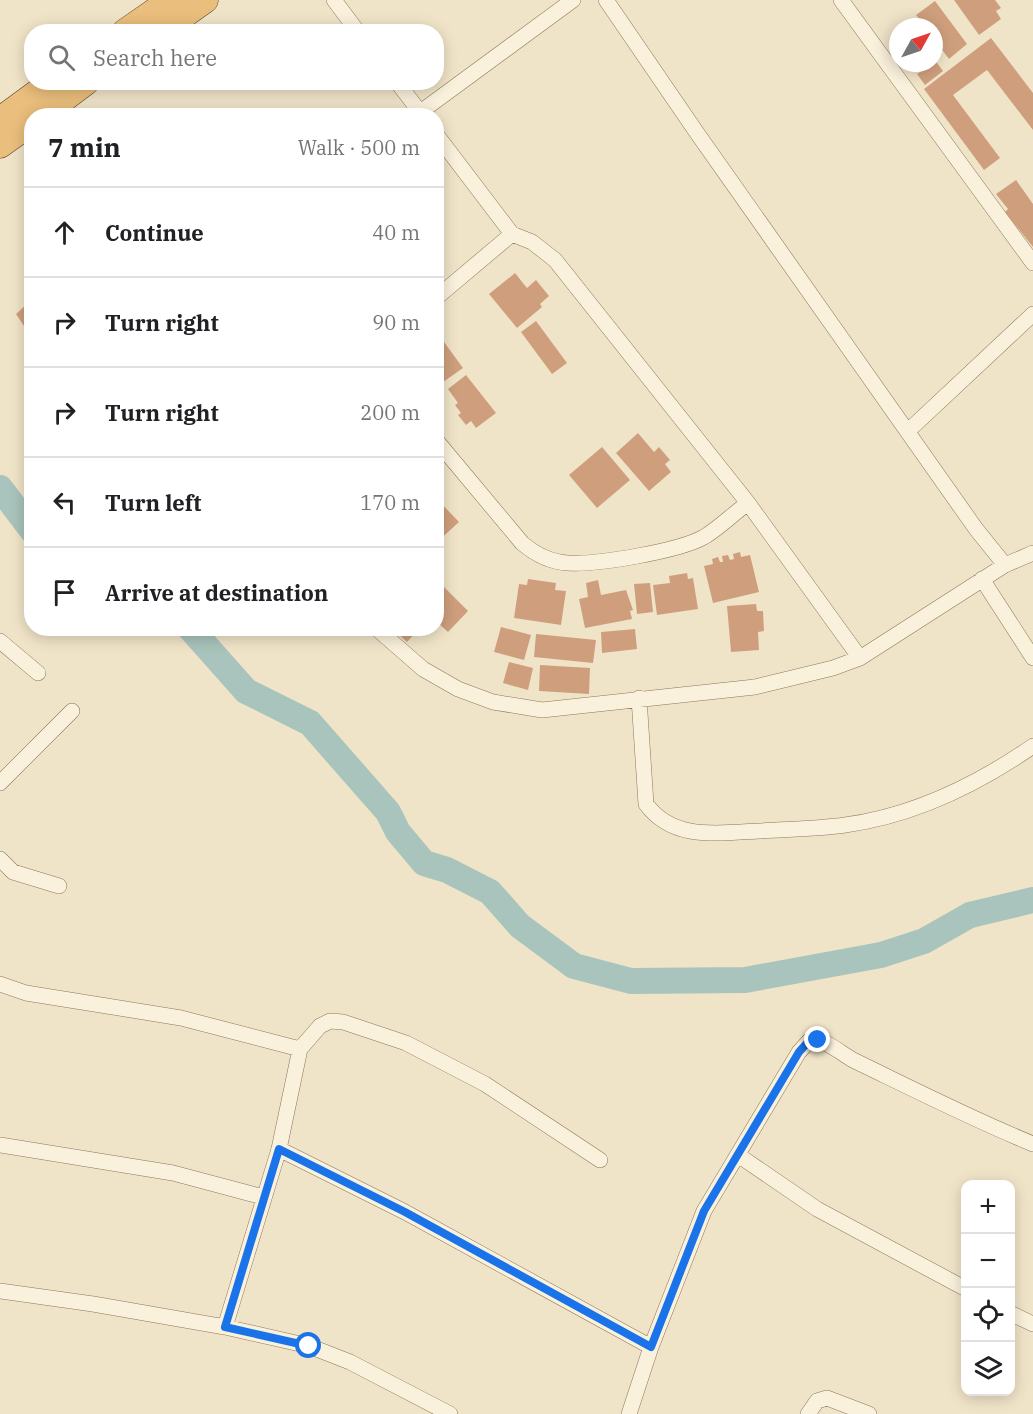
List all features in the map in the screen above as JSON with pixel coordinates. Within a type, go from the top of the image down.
[{"type":"highway","points":[[136,24],[171,0]]},
{"type":"highway","points":[[171,24],[205,0]]},
{"type":"highway","points":[[0,120],[41,90]]},
{"type":"highway","points":[[52,108],[76,90]]},
{"type":"highway","points":[[0,145],[24,129]]},
{"type":"street","points":[[334,0],[352,24]]},
{"type":"street","points":[[427,108],[573,0]]},
{"type":"street","points":[[606,0],[908,431],[931,468],[1005,565]]},
{"type":"street","points":[[841,0],[1033,263]]},
{"type":"street","points":[[403,90],[415,108]]},
{"type":"street","points":[[444,145],[512,234],[532,242],[555,260],[748,503],[860,658]]},
{"type":"street","points":[[444,291],[512,234]]},
{"type":"street","points":[[908,431],[1033,314]]},
{"type":"street","points":[[444,450],[522,543],[536,555],[550,560],[568,563],[621,557],[688,544],[704,537],[748,503]]},
{"type":"street","points":[[385,636],[423,669],[458,689],[493,702],[542,710],[755,687],[833,668],[860,658],[1005,565],[1033,553]]},
{"type":"street","points":[[982,579],[1033,658]]},
{"type":"street","points":[[0,641],[38,673]]},
{"type":"street","points":[[639,698],[646,804],[653,813],[667,823],[702,834],[846,825],[898,812],[955,791],[1033,746]]},
{"type":"street","points":[[0,783],[72,711]]},
{"type":"street","points":[[0,859],[13,872],[59,886]]},
{"type":"street","points":[[0,984],[37,995],[182,1018],[300,1049]]},
{"type":"street","points":[[225,1327],[279,1149],[300,1049],[320,1026],[330,1021],[343,1022],[405,1043],[485,1084],[600,1160]]},
{"type":"street","points":[[629,1414],[651,1347],[704,1211],[804,1044],[813,1039],[980,1122],[1033,1144]]},
{"type":"street","points":[[0,1145],[173,1173],[263,1197]]},
{"type":"street","points":[[279,1149],[405,1212],[651,1347]]},
{"type":"street","points":[[738,1155],[817,1209],[964,1288]]},
{"type":"street","points":[[0,1291],[93,1304],[225,1327],[309,1346],[408,1390],[450,1414]]},
{"type":"street","points":[[1015,1314],[1033,1324]]},
{"type":"street","points":[[808,1414],[817,1401],[827,1398],[868,1414]]},
{"type":"building","points":[[954,0],[995,0],[1001,8],[996,11],[1001,19],[979,35]]},
{"type":"building","points":[[935,1],[967,44],[949,59],[943,51],[943,18],[918,18],[916,15]]},
{"type":"building","points":[[991,38],[1033,93],[1033,130],[987,70],[953,95],[1000,158],[984,170],[924,89]]},
{"type":"building","points":[[920,72],[942,72],[925,85],[917,74]]},
{"type":"building","points":[[1016,180],[1033,204],[1033,247],[1005,212],[1008,209],[996,194]]},
{"type":"building","points":[[515,273],[527,288],[536,280],[549,296],[540,304],[542,307],[517,328],[489,294]]},
{"type":"building","points":[[24,307],[24,326],[16,314]]},
{"type":"building","points":[[536,321],[567,363],[552,374],[521,332]]},
{"type":"building","points":[[444,342],[463,368],[444,381]]},
{"type":"building","points":[[466,375],[496,413],[476,428],[471,421],[466,425],[458,415],[461,413],[455,405],[458,403],[448,389]]},
{"type":"building","points":[[638,433],[654,452],[659,447],[670,460],[665,464],[671,472],[649,491],[616,453]]},
{"type":"building","points":[[602,447],[630,480],[597,508],[569,475]]},
{"type":"building","points":[[444,506],[459,522],[444,536]]},
{"type":"building","points":[[740,552],[741,557],[750,555],[759,592],[713,603],[704,566],[713,564],[712,559],[718,557],[720,562],[723,562],[722,556],[728,555],[730,560],[734,559],[733,554]]},
{"type":"building","points":[[687,573],[688,579],[693,578],[698,609],[657,615],[653,585],[670,583],[669,576]]},
{"type":"building","points":[[528,579],[556,583],[555,590],[566,591],[561,625],[514,618],[519,584],[527,585]]},
{"type":"building","points":[[598,580],[601,595],[626,590],[633,610],[630,611],[632,619],[585,628],[579,599],[588,597],[586,583]]},
{"type":"building","points":[[650,583],[653,612],[637,614],[634,584]]},
{"type":"building","points":[[444,587],[468,611],[448,632],[444,628]]},
{"type":"building","points":[[756,604],[757,611],[763,611],[764,631],[758,632],[759,650],[731,652],[727,606]]},
{"type":"building","points":[[501,627],[531,635],[524,660],[494,652]]},
{"type":"building","points":[[635,629],[637,649],[602,653],[601,632]]},
{"type":"building","points":[[536,634],[596,640],[593,663],[534,657]]},
{"type":"building","points":[[401,636],[413,636],[407,642]]},
{"type":"building","points":[[509,662],[533,668],[528,690],[503,683]]},
{"type":"building","points":[[540,665],[590,668],[589,694],[539,691]]},
{"type":"waterway","points":[[0,488],[24,520]]},
{"type":"waterway","points":[[197,636],[246,691],[310,723],[388,812],[398,832],[424,863],[447,870],[490,892],[520,926],[574,966],[631,981],[745,980],[881,955],[924,941],[970,915],[1033,900]]},
{"type":"route","points":[[309,1346],[225,1327],[279,1149],[405,1212],[651,1347],[704,1211],[804,1044],[813,1039],[818,1040]]}]
